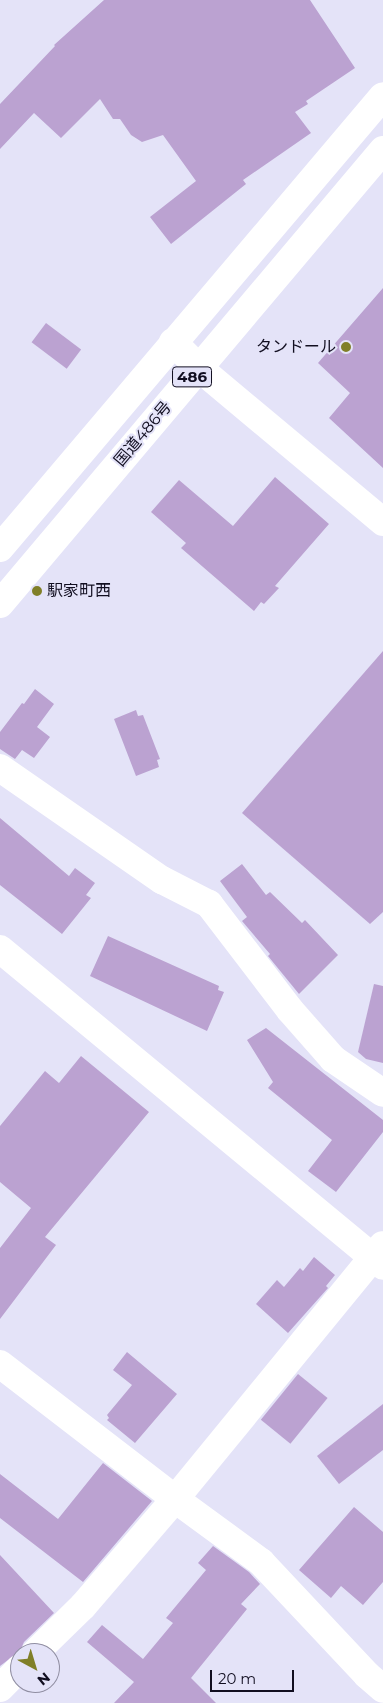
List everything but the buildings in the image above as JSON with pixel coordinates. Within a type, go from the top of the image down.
[{"type":"main road","name":"486","points":[[0,548],[383,96]]},
{"type":"main road","name":"国道486号","points":[[0,604],[383,150]]},
{"type":"main road","points":[[174,342],[199,368],[383,522]]},
{"type":"main road","points":[[0,768],[162,880],[209,904],[290,1010],[333,1059],[383,1093]]},
{"type":"main road","points":[[0,949],[380,1256],[83,1606],[45,1643]]},
{"type":"main road","points":[[0,1364],[175,1499],[261,1562],[367,1675],[383,1689]]},
{"type":"main road","points":[[0,1688],[10,1678]]},
{"type":"place","name":"タンドール","points":[[346,347]]},
{"type":"place","name":"駅家町西","points":[[37,591]]}]
